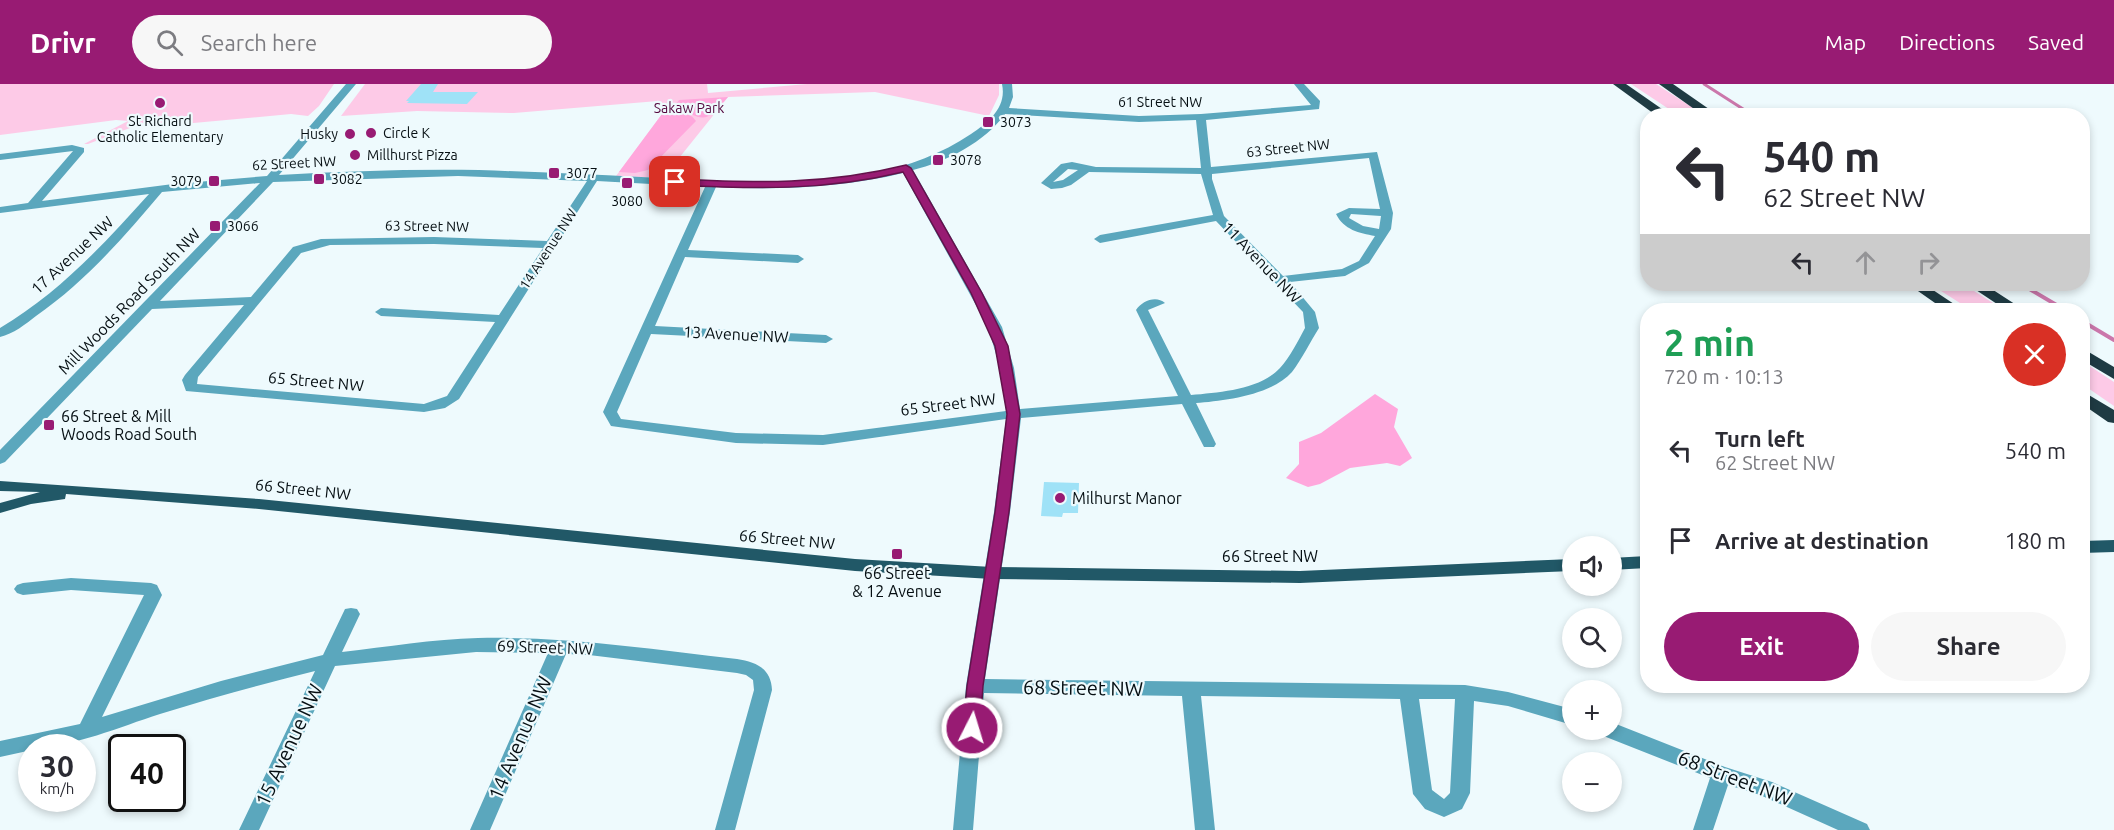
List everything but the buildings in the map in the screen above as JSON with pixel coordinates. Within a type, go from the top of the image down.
[{"type":"highway","points":[[1619,84],[1654,108]]},
{"type":"highway","points":[[1665,84],[1701,108]]},
{"type":"highway","points":[[1926,291],[1944,303]]},
{"type":"highway","points":[[1985,291],[2005,303]]},
{"type":"highway","points":[[2090,358],[2114,374]]},
{"type":"highway","points":[[2090,402],[2114,418]]},
{"type":"main road","name":"66 Street NW","points":[[0,486],[259,504],[843,564],[992,573],[1300,577],[1562,565]]},
{"type":"main road","points":[[0,508],[45,496],[121,493]]},
{"type":"main road","points":[[2090,547],[2114,546]]},
{"type":"main road","points":[[1622,563],[1640,562]]},
{"type":"street","name":"Mill Woods Road South NW","points":[[0,459],[269,180],[351,84]]},
{"type":"street","points":[[1003,111],[1010,91],[1007,84]]},
{"type":"street","name":"61 Street NW","points":[[1003,111],[1139,118],[1201,117],[1316,107],[1315,101],[1299,84]]},
{"type":"street","name":"62 Street NW","points":[[0,210],[158,190],[269,180],[461,173],[784,186],[835,183],[906,168],[965,144],[991,125],[1003,111]]},
{"type":"street","name":"11 Avenue NW","points":[[1201,117],[1206,171],[1219,217],[1278,280],[1304,304],[1309,312],[1312,328],[1286,370]]},
{"type":"street","points":[[0,158],[77,149],[80,153],[32,206]]},
{"type":"street","name":"63 Street NW","points":[[1206,171],[1373,154],[1387,213]]},
{"type":"street","points":[[906,168],[994,327],[1007,368],[1014,414],[1002,512],[975,686],[963,830]]},
{"type":"street","points":[[1087,168],[1206,171]]},
{"type":"street","name":"14 Avenue NW","points":[[440,405],[452,399],[593,179]]},
{"type":"street","points":[[647,330],[712,184]]},
{"type":"street","name":"17 Avenue NW","points":[[0,333],[46,303],[116,238],[158,190]]},
{"type":"street","points":[[1278,280],[1345,272],[1363,263],[1382,234],[1387,223],[1387,213],[1349,211],[1342,216],[1359,229],[1382,234]]},
{"type":"street","name":"11 Avenue NW","points":[[1100,239],[1219,217]]},
{"type":"street","name":"63 Street NW","points":[[254,301],[297,250],[306,245],[324,242],[422,239],[549,245]]},
{"type":"street","points":[[681,253],[798,259]]},
{"type":"street","points":[[148,305],[254,301]]},
{"type":"street","name":"65 Street NW","points":[[254,301],[192,375],[189,380],[196,389],[424,408],[440,405]]},
{"type":"street","points":[[1159,303],[1146,305],[1142,310],[1209,444]]},
{"type":"street","points":[[381,312],[503,319]]},
{"type":"street","name":"65 Street NW","points":[[647,330],[610,412],[616,423],[824,446],[1014,414],[1229,396],[1272,381],[1286,370]]},
{"type":"street","name":"13 Avenue NW","points":[[647,330],[826,339]]},
{"type":"street","points":[[23,589],[71,584],[152,589],[153,595],[86,730]]},
{"type":"street","points":[[329,660],[351,614]]},
{"type":"street","name":"69 Street NW","points":[[0,749],[86,730],[221,688],[329,660],[476,645],[560,646],[737,666],[759,673],[763,682],[763,690],[726,830]]},
{"type":"street","name":"14 Avenue NW","points":[[480,830],[560,646]]},
{"type":"street","name":"15 Avenue NW","points":[[249,830],[329,660]]},
{"type":"street","name":"68 Street NW","points":[[975,686],[1465,692],[1508,699],[1562,714]]},
{"type":"street","points":[[1191,690],[1204,830]]},
{"type":"street","points":[[1408,690],[1423,794],[1432,803],[1444,808],[1455,803],[1460,793],[1465,692]]},
{"type":"street","name":"68 Street NW","points":[[1622,735],[1721,774],[1775,792],[1860,830]]},
{"type":"street","points":[[1703,830],[1721,774]]},
{"type":"green space","name":"St Richard Catholic Elementary","points":[[0,84],[334,84],[319,106],[308,116],[291,114],[161,126],[143,123],[84,144],[128,121],[116,120],[0,135]]},
{"type":"green space","name":"Sakaw Park","points":[[365,84],[707,84],[708,93],[807,84],[999,84],[999,95],[989,116],[875,92],[728,97],[663,178],[616,176],[665,110],[658,101],[514,113],[417,111],[341,116]]},
{"type":"green space","points":[[1631,84],[1656,84],[1693,108],[1667,108]]},
{"type":"green space","points":[[728,97],[715,111],[705,117],[693,115],[676,104],[679,100]]},
{"type":"green space","points":[[663,108],[681,111],[696,121],[648,170],[635,173],[619,172],[665,110]]},
{"type":"green space","points":[[1941,291],[1974,291],[1993,303],[1960,303]]},
{"type":"green space","points":[[2090,366],[2114,382],[2114,406],[2090,390]]},
{"type":"green space","points":[[1375,394],[1398,409],[1394,427],[1412,458],[1400,466],[1387,463],[1350,468],[1320,484],[1308,487],[1286,478],[1299,464],[1299,442],[1321,433]]},
{"type":"waterway","points":[[1704,84],[1742,108]]},
{"type":"waterway","points":[[2033,291],[2053,303]]},
{"type":"waterway","points":[[2090,326],[2114,340]]},
{"type":"place","name":"St Richard Catholic Elementary","points":[[160,103]]},
{"type":"place","name":"3073","points":[[988,122]]},
{"type":"place","name":"Circle K","points":[[371,133]]},
{"type":"place","name":"Husky","points":[[350,134]]},
{"type":"place","name":"Millhurst Pizza","points":[[355,155]]},
{"type":"place","name":"3078","points":[[938,160]]},
{"type":"place","name":"3077","points":[[554,173]]},
{"type":"place","name":"3082","points":[[319,179]]},
{"type":"place","name":"3079","points":[[214,181]]},
{"type":"place","name":"3080","points":[[627,183]]},
{"type":"place","name":"3066","points":[[215,226]]},
{"type":"place","name":"66 Street & Mill Woods Road South","points":[[49,425]]},
{"type":"place","name":"Milhurst Manor","points":[[1060,498]]},
{"type":"place","name":"66 Street & 12 Avenue","points":[[897,554]]},
{"type":"route","points":[[675,182],[758,186],[807,185],[835,183],[906,168],[976,293],[1002,346],[1014,414],[1002,512],[975,686],[972,728]]}]
